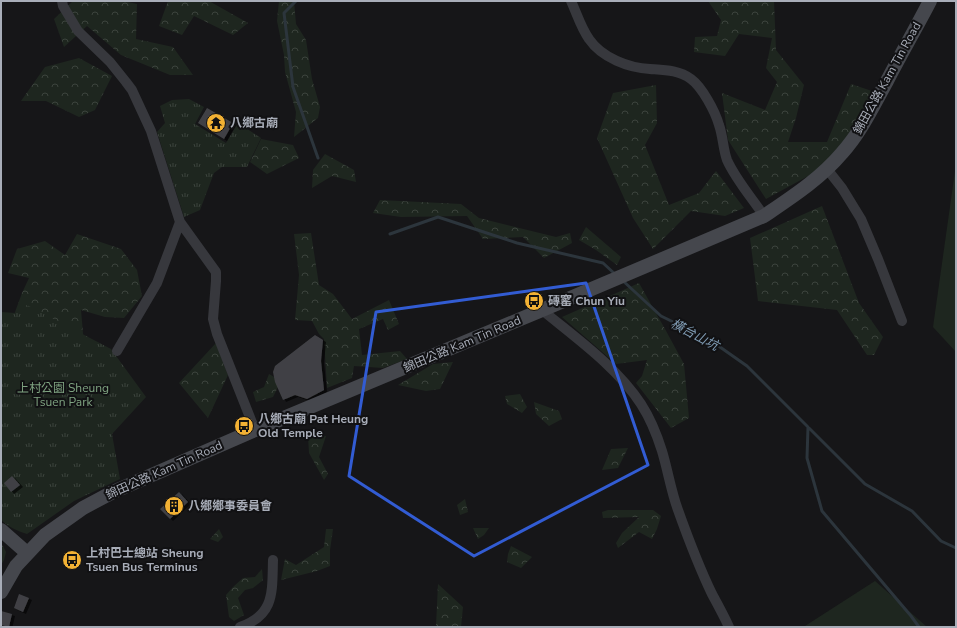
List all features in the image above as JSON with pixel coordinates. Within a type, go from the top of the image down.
[{"type":"main road","name":"錦田公路 Kam Tin Road","points":[[1,592],[16,566],[45,535],[83,508],[113,492],[255,430],[764,216],[812,183],[842,153],[862,126],[930,1]]},
{"type":"main road","points":[[1,530],[27,553]]},
{"type":"street","points":[[62,1],[63,6],[78,31],[110,62],[132,90],[151,131],[180,222],[216,272],[213,319],[217,334],[255,430]]},
{"type":"street","points":[[571,1],[589,39],[604,53],[620,63],[630,66],[682,74],[697,84],[717,119],[731,168],[764,216]]},
{"type":"street","points":[[827,169],[842,188],[861,220],[902,321]]},
{"type":"street","points":[[117,351],[157,283],[180,222]]},
{"type":"street","points":[[542,310],[591,350],[616,373],[641,404],[662,450],[683,526],[713,595],[729,627]]},
{"type":"street","points":[[240,627],[255,620],[263,613],[269,604],[272,587],[273,560]]},
{"type":"highlighted area","points":[[586,283],[648,465],[474,556],[349,476],[376,312]]},
{"type":"green space","points":[[73,1],[123,1],[137,4],[136,39],[173,47],[193,75],[170,75],[121,55],[87,26],[64,47],[54,19]]},
{"type":"green space","points":[[168,1],[209,1],[248,23],[233,35],[194,16],[182,35],[159,26]]},
{"type":"green space","points":[[279,1],[294,1],[296,24],[306,40],[312,79],[320,107],[318,118],[294,137],[296,112],[285,72],[284,55],[277,21]]},
{"type":"green space","points":[[708,1],[774,1],[776,50],[804,85],[796,118],[788,142],[827,142],[851,84],[872,91],[862,131],[821,169],[766,199],[728,140],[722,93],[765,110],[777,82],[766,68],[772,38],[739,34],[725,56],[694,52],[695,37],[717,36],[721,20]]},
{"type":"green space","points":[[79,58],[112,76],[95,110],[79,117],[46,101],[21,101],[45,67]]},
{"type":"green space","points":[[656,85],[657,123],[645,145],[669,205],[699,193],[716,171],[744,208],[725,216],[691,211],[653,249],[633,218],[597,138],[613,93]]},
{"type":"green space","points":[[189,99],[204,107],[195,124],[226,143],[238,123],[261,138],[247,167],[222,167],[214,173],[200,210],[184,217],[157,132],[165,123],[160,106],[172,100]]},
{"type":"green space","points":[[261,139],[293,145],[299,158],[267,174],[250,162]]},
{"type":"green space","points":[[325,154],[354,170],[356,182],[332,176],[312,188],[313,170]]},
{"type":"green space","points":[[956,164],[956,352],[933,327]]},
{"type":"green space","points":[[380,200],[461,204],[479,218],[556,237],[570,233],[572,243],[544,258],[523,237],[483,239],[467,216],[401,217],[373,213]]},
{"type":"green space","points":[[822,206],[859,303],[883,337],[874,355],[867,355],[837,310],[758,301],[750,238]]},
{"type":"green space","points":[[586,227],[621,257],[617,265],[579,240]]},
{"type":"green space","points":[[311,233],[319,285],[333,294],[352,319],[389,300],[399,324],[388,330],[383,319],[359,329],[362,355],[400,351],[407,359],[383,368],[354,366],[352,378],[327,388],[324,339],[319,334],[312,321],[295,320],[299,275],[294,234]]},
{"type":"green space","points":[[77,234],[121,249],[137,270],[142,296],[124,318],[105,317],[81,310],[84,345],[1,329],[11,323],[29,278],[8,273],[17,249],[45,241],[65,255]]},
{"type":"green space","points":[[639,283],[684,364],[689,418],[671,428],[636,383],[642,376],[647,360],[616,364],[562,317]]},
{"type":"green space","name":"上村公園 Sheung Tsuen Park","points":[[27,305],[111,349],[146,397],[112,434],[120,479],[74,501],[27,534],[7,525],[1,520],[1,312],[15,313]]},
{"type":"green space","points":[[216,343],[228,375],[208,418],[179,383]]},
{"type":"green space","points":[[453,362],[440,389],[426,391],[398,385],[433,364]]},
{"type":"green space","points":[[269,374],[281,381],[273,397],[256,402],[253,392],[264,387]]},
{"type":"green space","points":[[520,394],[527,407],[522,413],[507,404],[505,396]]},
{"type":"green space","points":[[534,402],[559,411],[562,419],[549,426],[536,414]]},
{"type":"green space","points":[[308,436],[326,436],[319,457],[328,474],[324,480],[309,453]]},
{"type":"green space","points":[[628,448],[618,468],[602,470],[611,449]]},
{"type":"green space","points":[[465,499],[468,512],[460,515],[457,505]]},
{"type":"green space","points":[[608,510],[653,510],[661,516],[652,539],[639,532],[618,548],[616,543],[622,533],[639,517],[603,518],[602,512]]},
{"type":"green space","points":[[473,528],[489,528],[484,535],[478,539]]},
{"type":"green space","points":[[219,529],[223,537],[218,542],[210,539]]},
{"type":"green space","points":[[326,529],[333,529],[330,550],[330,566],[317,571],[281,580],[285,559],[296,565],[324,547]]},
{"type":"green space","points":[[1,545],[6,552],[1,565]]},
{"type":"green space","points":[[511,546],[532,557],[521,568],[507,562]]},
{"type":"green space","points":[[262,569],[263,580],[253,588],[245,590],[238,598],[244,615],[234,621],[229,617],[226,595],[243,578],[255,577]]},
{"type":"green space","points":[[875,581],[927,627],[804,627],[805,626]]},
{"type":"green space","points":[[438,584],[463,607],[461,627],[434,627],[436,626]]},
{"type":"building","name":"八鄉古廟","points":[[207,108],[233,123],[224,139],[198,123]]},
{"type":"building","points":[[315,335],[323,340],[321,361],[324,390],[307,399],[295,395],[283,400],[275,382],[273,372],[275,366]]},
{"type":"building","points":[[12,476],[20,485],[11,492],[4,483]]},
{"type":"building","name":"八鄉鄉事委員會","points":[[179,492],[188,502],[170,519],[160,509]]},
{"type":"building","points":[[19,594],[29,598],[23,612],[14,608]]},
{"type":"building","points":[[1,611],[12,614],[9,627],[1,625]]},
{"type":"waterway","points":[[296,1],[284,13],[293,87],[318,158]]},
{"type":"waterway","name":"橫台山坑","points":[[390,234],[438,217],[517,243],[603,263],[616,275]]},
{"type":"waterway","name":"橫台山坑","points":[[622,280],[661,316],[710,340],[747,366],[865,484],[912,511],[941,541],[956,548]]},
{"type":"waterway","points":[[808,427],[807,458],[822,511],[919,627]]},
{"type":"place","name":"八鄉古廟","points":[[216,123]]},
{"type":"place","name":"磚窰 Chun Yiu","points":[[534,301]]},
{"type":"place","name":"八鄉古廟 Pat Heung Old Temple","points":[[244,426]]},
{"type":"place","name":"八鄉鄉事委員會","points":[[174,506]]},
{"type":"place","name":"上村巴士總站 Sheung Tsuen Bus Terminus","points":[[72,560]]}]
